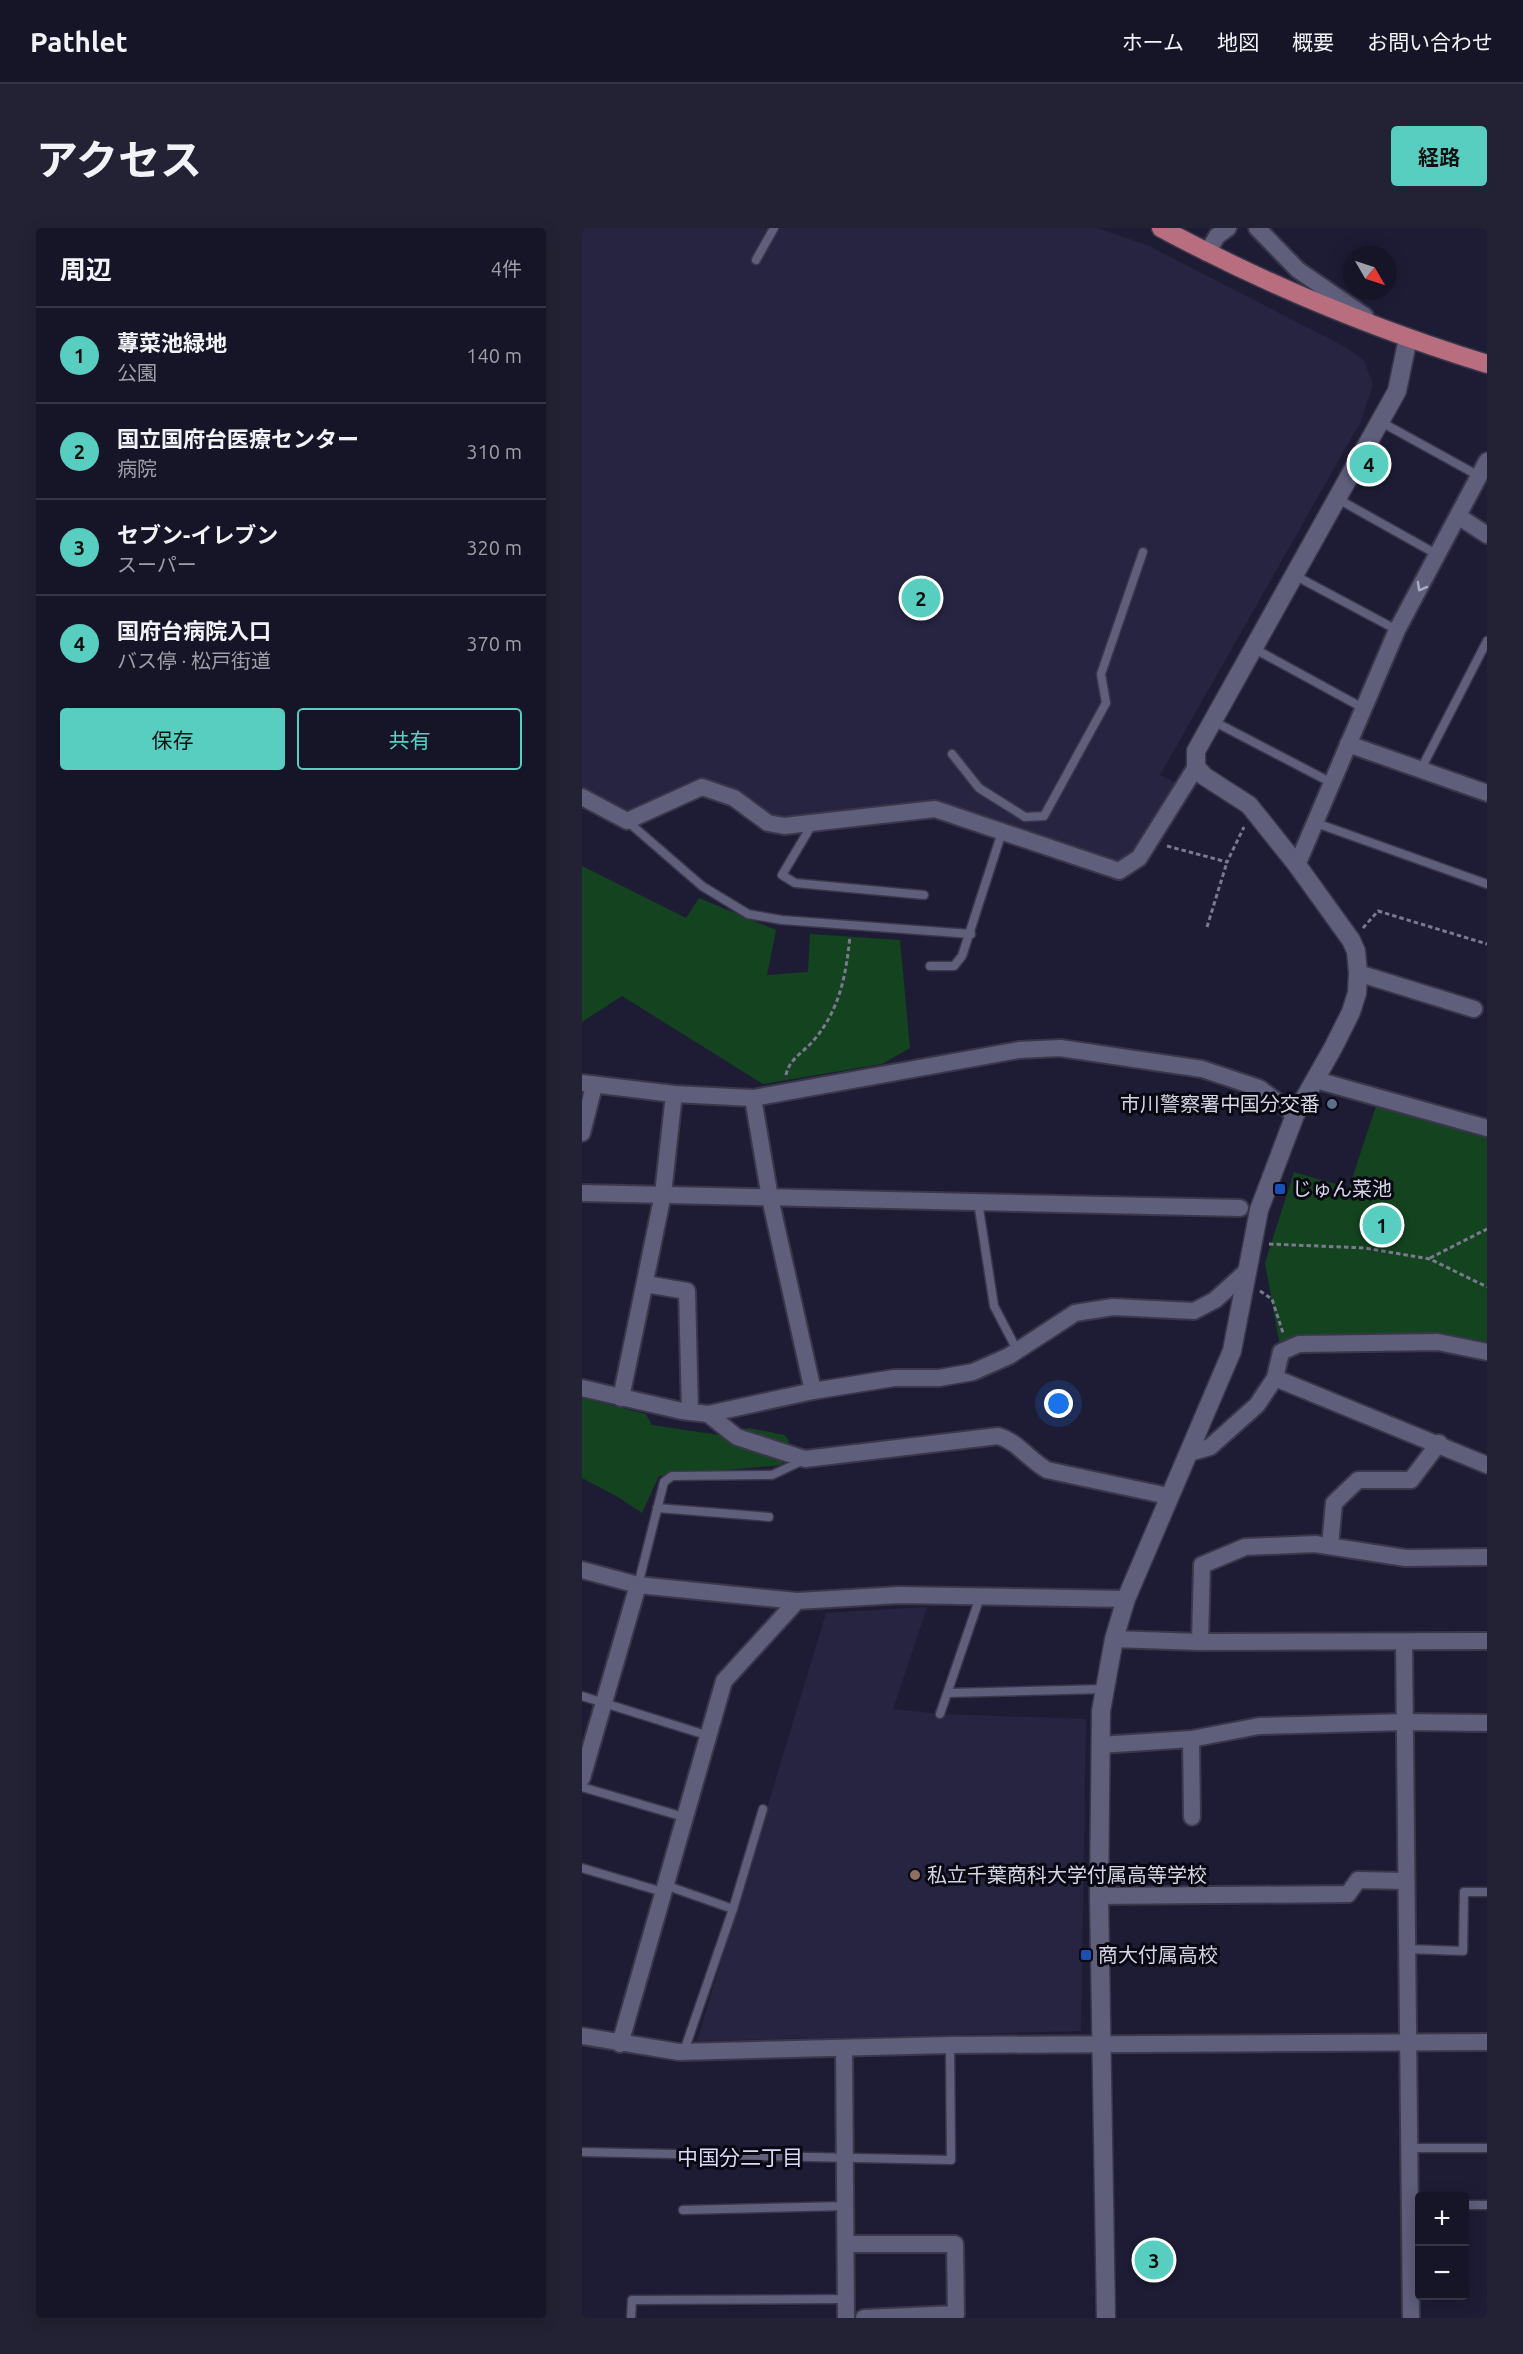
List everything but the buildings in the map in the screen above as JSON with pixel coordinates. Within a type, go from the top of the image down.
[{"type":"main road","points":[[1161,228],[1207,253],[1292,293],[1388,331],[1487,364]]},
{"type":"street","points":[[1207,253],[1217,236],[1228,228]]},
{"type":"street","points":[[1257,228],[1298,270],[1388,331]]},
{"type":"street","points":[[582,797],[627,821],[702,787],[734,798],[768,823],[784,826],[935,808],[1119,872],[1139,858],[1196,767],[1196,751],[1381,422],[1399,384],[1408,338]]},
{"type":"street","points":[[1298,866],[1397,630],[1439,555],[1487,461]]},
{"type":"street","points":[[1458,516],[1487,535]]},
{"type":"street","points":[[1348,744],[1487,793]]},
{"type":"street","points":[[1106,2318],[1099,1896],[1104,1689],[1114,1639],[1126,1599],[1168,1496],[1189,1453],[1232,1351],[1258,1209],[1295,1115],[1317,1080],[1351,1012],[1357,993],[1356,951],[1351,940],[1298,866],[1255,812],[1235,794],[1204,776],[1196,767]]},
{"type":"street","points":[[1358,973],[1474,1009]]},
{"type":"street","points":[[582,1133],[588,1085],[674,1094],[753,1098],[1019,1050],[1060,1048],[1202,1069],[1259,1088],[1295,1115]]},
{"type":"street","points":[[1317,1080],[1487,1128]]},
{"type":"street","points":[[621,1398],[663,1194],[674,1094]]},
{"type":"street","points":[[753,1098],[770,1198],[813,1391]]},
{"type":"street","points":[[582,1193],[1240,1208]]},
{"type":"street","points":[[582,1388],[621,1398],[708,1414],[813,1391],[894,1378],[939,1378],[973,1372],[1017,1350],[1075,1313],[1113,1307],[1194,1311],[1215,1299],[1247,1275]]},
{"type":"street","points":[[645,1284],[687,1291],[690,1412]]},
{"type":"street","points":[[1189,1453],[1210,1448],[1257,1405],[1275,1378],[1281,1352],[1299,1344],[1438,1342],[1487,1353]]},
{"type":"street","points":[[1275,1378],[1439,1443],[1487,1465]]},
{"type":"street","points":[[708,1414],[737,1437],[805,1459],[998,1436],[1010,1439],[1035,1463],[1047,1470],[1168,1496]]},
{"type":"street","points":[[1330,1546],[1334,1503],[1358,1480],[1411,1480],[1439,1443]]},
{"type":"street","points":[[1200,1642],[1202,1565],[1245,1547],[1315,1544],[1406,1558],[1487,1557]]},
{"type":"street","points":[[582,1570],[638,1585],[796,1602],[899,1595],[1126,1599]]},
{"type":"street","points":[[582,1778],[638,1585]]},
{"type":"street","points":[[620,2044],[724,1681],[796,1602]]},
{"type":"street","points":[[1114,1639],[1200,1642],[1487,1641]]},
{"type":"street","points":[[1404,1642],[1409,2148],[1414,2206],[1411,2318]]},
{"type":"street","points":[[1101,1745],[1191,1739],[1259,1726],[1405,1722],[1487,1723]]},
{"type":"street","points":[[1191,1739],[1192,1818]]},
{"type":"street","points":[[1099,1896],[1348,1894],[1358,1880],[1406,1881]]},
{"type":"street","points":[[582,2036],[620,2044],[684,2051],[1101,2043],[1487,2042]]},
{"type":"street","points":[[844,2048],[846,2318]]},
{"type":"street","points":[[846,2244],[955,2244],[956,2314],[864,2318]]},
{"type":"lane","points":[[756,260],[774,228]]},
{"type":"lane","points":[[1381,422],[1479,476]]},
{"type":"lane","points":[[1338,499],[1439,555]]},
{"type":"lane","points":[[952,754],[979,788],[1025,817],[1044,816],[1106,703],[1101,674],[1111,637],[1143,552]]},
{"type":"lane","points":[[1294,575],[1397,630]]},
{"type":"lane","points":[[1421,769],[1487,640]]},
{"type":"lane","points":[[1253,648],[1363,708]]},
{"type":"lane","points":[[1213,720],[1332,783]]},
{"type":"lane","points":[[627,821],[702,886],[748,914],[782,920],[970,934]]},
{"type":"lane","points":[[813,823],[782,875],[795,883],[924,895]]},
{"type":"lane","points":[[1316,823],[1487,884]]},
{"type":"lane","points":[[930,966],[954,966],[962,956],[1002,832]]},
{"type":"lane","points":[[978,1202],[994,1306],[1017,1350]]},
{"type":"lane","points":[[638,1585],[664,1482],[672,1476],[772,1475],[805,1459]]},
{"type":"lane","points":[[657,1508],[769,1516]]},
{"type":"lane","points":[[940,1714],[980,1597]]},
{"type":"lane","points":[[948,1693],[1104,1689]]},
{"type":"lane","points":[[582,1696],[709,1736]]},
{"type":"lane","points":[[582,1787],[684,1817]]},
{"type":"lane","points":[[684,2051],[733,1909],[763,1809]]},
{"type":"lane","points":[[582,1868],[664,1888],[733,1909]]},
{"type":"lane","points":[[1407,1949],[1463,1951],[1464,1892],[1487,1892]]},
{"type":"lane","points":[[582,2151],[951,2160],[951,2045]]},
{"type":"lane","points":[[1409,2148],[1487,2148]]},
{"type":"lane","points":[[1469,2205],[1487,2205]]},
{"type":"lane","points":[[683,2210],[845,2206]]},
{"type":"lane","points":[[631,2318],[632,2300],[846,2299]]},
{"type":"path","points":[[1207,927],[1227,862],[1246,821],[1255,812]]},
{"type":"path","points":[[1150,841],[1227,862]]},
{"type":"path","points":[[1351,940],[1378,911],[1487,944]]},
{"type":"path","points":[[783,1092],[788,1065],[814,1040],[835,1008],[845,981],[852,926]]},
{"type":"path","points":[[1430,1259],[1487,1229]]},
{"type":"path","points":[[1252,1243],[1365,1248],[1430,1259],[1487,1287]]},
{"type":"path","points":[[1247,1275],[1272,1299],[1283,1334],[1281,1352]]},
{"type":"shaded area","points":[[582,228],[1097,228],[1149,246],[1347,348],[1364,361],[1373,384],[1361,421],[1160,775],[1176,783],[1139,850],[1126,860],[1110,862],[935,803],[786,820],[769,816],[710,782],[628,816],[582,791]]},
{"type":"shaded area","name":"私立千葉商科大学付属高等学校","points":[[927,1607],[893,1709],[940,1714],[1086,1719],[1081,2031],[697,2041],[826,1613]]},
{"type":"green space","points":[[582,866],[686,918],[699,898],[776,930],[767,975],[808,972],[810,934],[900,940],[910,1048],[882,1064],[763,1084],[622,996],[582,1022]]},
{"type":"green space","points":[[1376,1106],[1487,1138],[1487,1352],[1299,1344],[1281,1352],[1265,1263],[1294,1172],[1349,1188]]},
{"type":"green space","points":[[582,1398],[646,1414],[652,1425],[726,1436],[749,1428],[784,1435],[789,1440],[782,1465],[659,1476],[642,1513],[582,1478]]},
{"type":"place","name":"国府台病院入口","points":[[1369,464]]},
{"type":"place","name":"国立国府台医療センター","points":[[921,598]]},
{"type":"place","name":"市川警察署中国分交番","points":[[1332,1104]]},
{"type":"place","name":"じゅん菜池","points":[[1280,1189]]},
{"type":"place","name":"蓴菜池緑地","points":[[1382,1225]]},
{"type":"place","name":"私立千葉商科大学付属高等学校","points":[[915,1875]]},
{"type":"place","name":"商大付属高校","points":[[1086,1955]]},
{"type":"place","name":"セブン-イレブン","points":[[1154,2260]]},
{"type":"district","name":"中国分二丁目","points":[[740,2158]]}]
